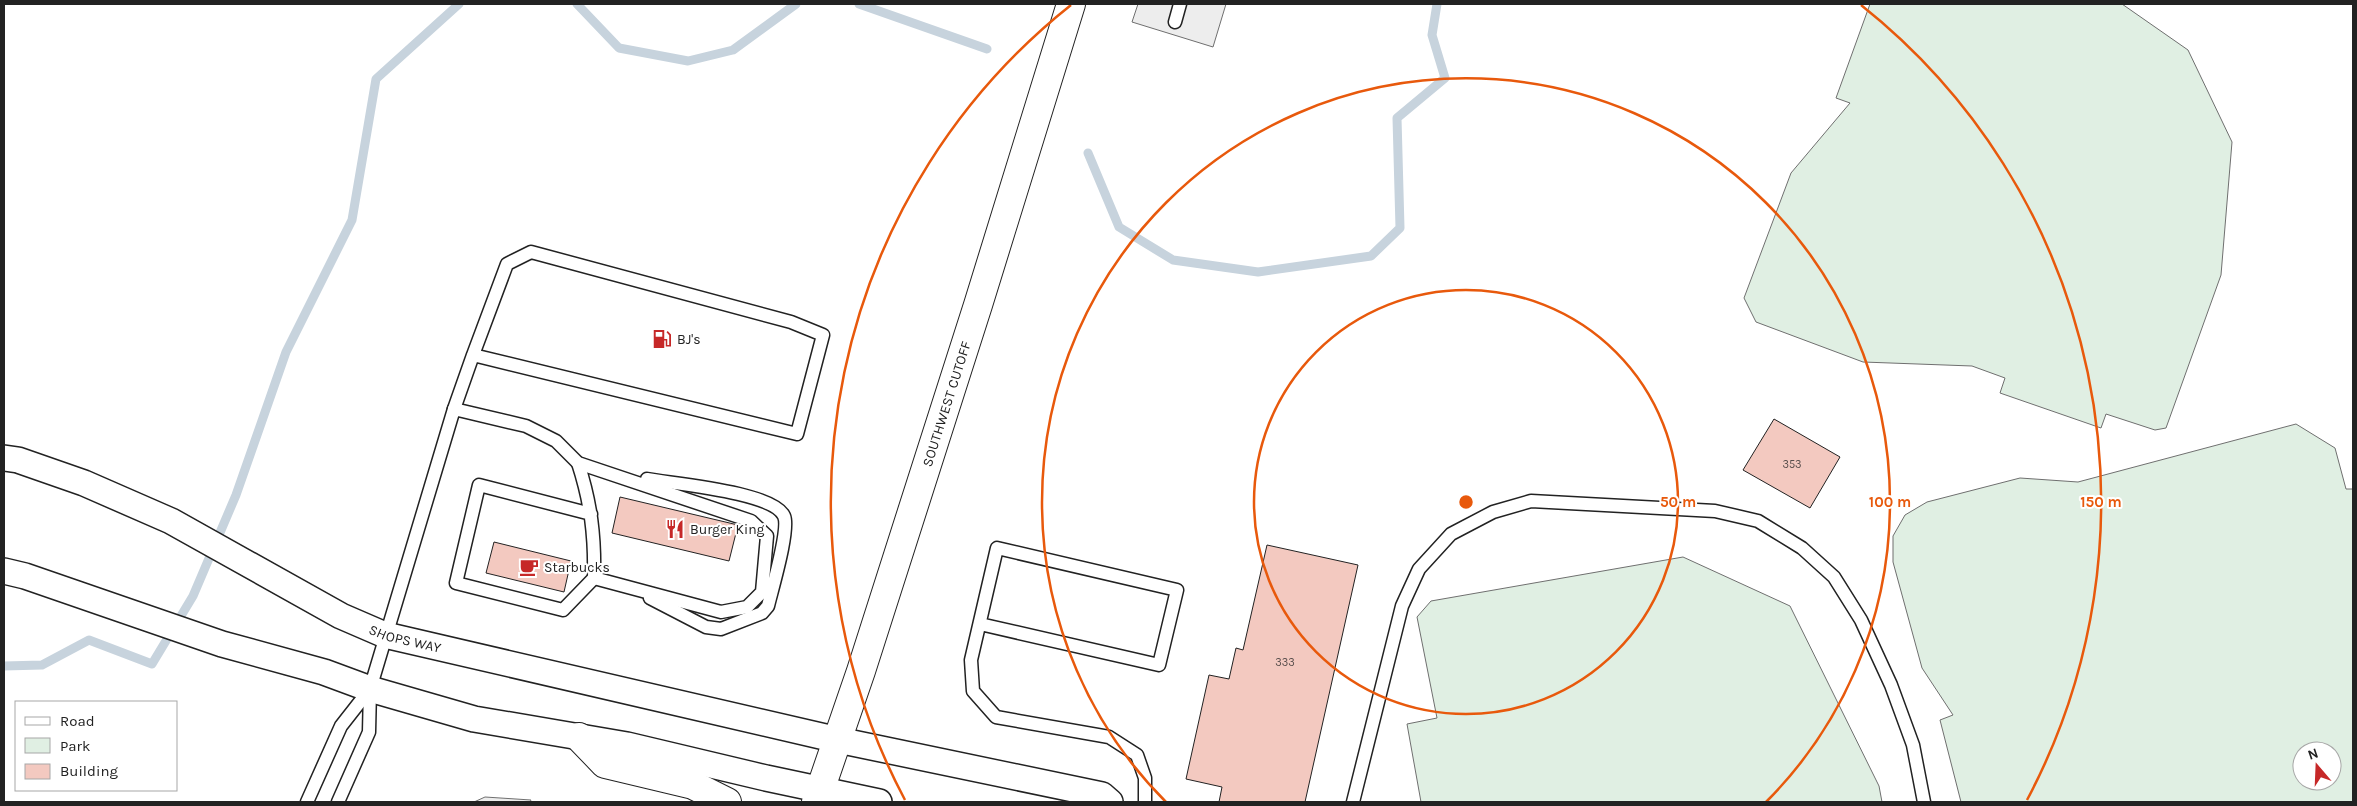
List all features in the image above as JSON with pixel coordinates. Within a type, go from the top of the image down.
[{"type":"main road","name":"SOUTHWEST CUTOFF","points":[[818,796],[838,740],[978,305],[1071,4]]},
{"type":"main road","points":[[579,737],[605,764],[693,784],[727,802]]},
{"type":"street","name":"SHOPS WAY","points":[[4,458],[18,460],[61,474],[171,520],[341,616],[385,635],[838,740],[1102,795],[1110,802]]},
{"type":"street","points":[[4,571],[25,576],[222,644],[324,672],[370,689],[474,719],[627,745],[818,796],[879,802]]},
{"type":"lane","points":[[1175,22],[1180,4]]},
{"type":"lane","points":[[338,802],[369,732],[370,689],[385,635],[454,409],[473,355],[508,264],[530,252],[791,322],[823,335],[798,434],[473,355]]},
{"type":"lane","points":[[454,409],[526,426],[556,441],[578,463],[751,521],[767,536],[762,592],[747,607],[721,612],[594,578]]},
{"type":"lane","points":[[578,463],[589,498],[594,537],[594,578],[563,610],[456,583],[479,485],[591,514]]},
{"type":"lane","points":[[609,473],[756,497],[776,506],[785,517],[785,534],[768,606],[762,613],[721,629],[706,627],[632,588]]},
{"type":"lane","points":[[1353,802],[1402,606],[1419,569],[1451,534],[1492,512],[1532,501],[1715,511],[1758,522],[1802,548],[1834,577],[1861,620],[1891,685],[1913,745],[1924,802]]},
{"type":"lane","points":[[980,624],[1159,665],[1177,590],[997,548],[970,660],[973,691],[996,717],[1109,737],[1137,755],[1145,778],[1145,802]]},
{"type":"lane","points":[[307,802],[341,726],[370,689]]},
{"type":"green space","points":[[1870,4],[2122,4],[2188,50],[2232,142],[2221,275],[2166,428],[2155,430],[2106,414],[2101,428],[2000,393],[2005,378],[1972,366],[1863,362],[1756,322],[1744,298],[1791,173],[1850,103],[1836,98]]},
{"type":"green space","points":[[2296,424],[2335,448],[2346,489],[2353,489],[2353,802],[1961,802],[1940,720],[1953,715],[1922,668],[1893,562],[1893,536],[1905,515],[1927,502],[2020,478],[2078,482]]},
{"type":"green space","points":[[1683,557],[1790,606],[1879,786],[1882,802],[1421,802],[1407,724],[1437,718],[1417,617],[1431,601]]},
{"type":"shaded area","points":[[1138,4],[1226,4],[1213,47],[1132,22]]},
{"type":"shaded area","points":[[485,797],[531,800],[530,802],[474,802]]},
{"type":"building","points":[[1774,419],[1840,457],[1810,508],[1743,470]]},
{"type":"building","name":"Burger King","points":[[620,497],[738,525],[729,561],[612,533]]},
{"type":"building","name":"Starbucks","points":[[494,542],[571,561],[564,592],[486,573]]},
{"type":"building","points":[[1267,545],[1358,565],[1305,802],[1219,802],[1222,787],[1186,779],[1209,675],[1229,679],[1236,648],[1243,650]]},
{"type":"waterway","points":[[4,666],[42,665],[89,640],[152,664],[193,596],[236,495],[286,352],[352,220],[376,79],[459,4]]},
{"type":"waterway","points":[[577,4],[619,48],[688,61],[733,50],[796,4]]},
{"type":"waterway","points":[[859,4],[987,49]]},
{"type":"waterway","points":[[1088,153],[1119,227],[1173,260],[1258,272],[1371,256],[1400,228],[1397,118],[1445,78],[1432,35],[1437,4]]},
{"type":"place","name":"BJ's","points":[[662,339]]},
{"type":"place","name":"Burger King","points":[[675,529]]},
{"type":"place","name":"Starbucks","points":[[529,567]]}]
